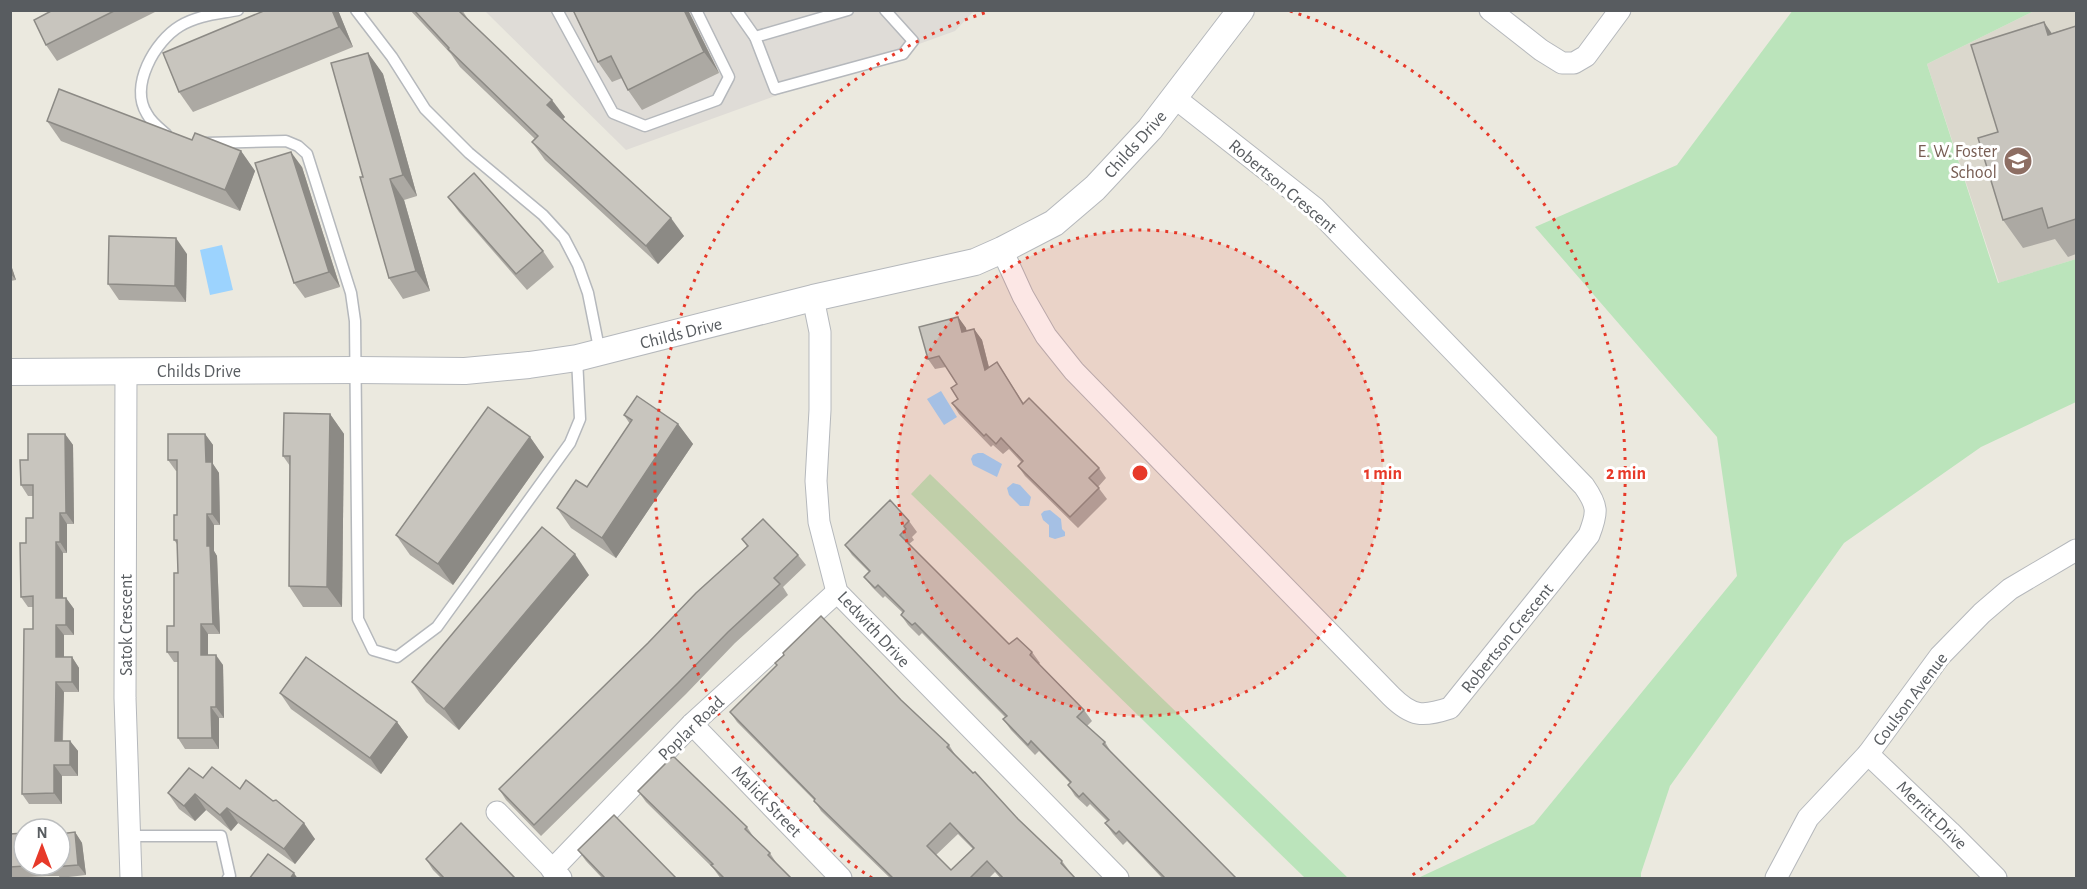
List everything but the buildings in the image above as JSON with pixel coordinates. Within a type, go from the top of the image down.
[{"type":"street","name":"Childs Drive","points":[[10,372],[465,371],[589,356],[813,298],[975,262],[1054,223],[1095,188],[1150,129],[1241,10]]},
{"type":"street","points":[[1490,10],[1541,50],[1562,63],[1574,63],[1586,56],[1620,10]]},
{"type":"street","name":"Robertson Crescent","points":[[1002,250],[1023,296],[1047,336],[1074,371],[1396,701],[1414,714],[1432,714],[1450,708],[1589,535],[1596,510],[1594,499],[1316,208],[1175,98]]},
{"type":"street","name":"Ledwith Drive","points":[[813,298],[819,332],[820,410],[816,481],[819,522],[837,592],[1118,879]]},
{"type":"street","name":"Satok Crescent","points":[[126,371],[125,698],[131,879]]},
{"type":"street","name":"Coulson Avenue","points":[[1776,879],[1808,818],[1868,754],[1940,656],[1982,613],[2010,589],[2076,550]]},
{"type":"street","name":"Poplar Road","points":[[556,874],[692,724],[837,592]]},
{"type":"street","name":"Malick Street","points":[[692,724],[841,879]]},
{"type":"street","name":"Merritt Drive","points":[[1868,754],[1996,879]]},
{"type":"street","points":[[497,813],[556,874]]},
{"type":"lane","points":[[178,140],[156,126],[145,113],[142,83],[153,51],[178,27],[199,17],[238,10]]},
{"type":"lane","points":[[196,143],[286,141],[298,146],[307,154],[351,293],[355,321],[358,619],[373,650],[397,657],[437,627],[570,443],[580,419],[589,356],[588,293],[578,265],[564,238],[543,215],[469,153],[425,109],[392,57],[356,10]]},
{"type":"lane","points":[[557,10],[613,113],[645,126],[717,100],[729,77],[696,10]]},
{"type":"lane","points":[[736,10],[755,38],[775,89],[903,54],[913,40],[885,10]]},
{"type":"lane","points":[[755,38],[848,10]]},
{"type":"lane","points":[[129,836],[221,836],[230,876],[228,879]]},
{"type":"shaded area","points":[[485,11],[974,11],[955,31],[626,150]]},
{"type":"shaded area","name":"E. W. Foster School","points":[[2034,11],[2076,11],[2076,259],[1999,283],[1927,64]]},
{"type":"green space","points":[[1793,10],[2034,11],[1927,64],[1998,283],[2076,259],[2076,402],[1981,447],[1844,543],[1670,786],[1641,878],[1418,878],[1534,824],[1737,576],[1717,437],[1535,227],[1677,165]]},
{"type":"green space","points":[[930,474],[1348,878],[1305,878],[911,494]]},
{"type":"water","points":[[222,245],[233,290],[210,295],[200,250]]},
{"type":"water","points":[[941,391],[957,417],[944,425],[927,399]]},
{"type":"water","points":[[978,453],[983,453],[1002,464],[997,477],[973,465],[971,459]]},
{"type":"water","points":[[1013,483],[1020,485],[1031,497],[1029,506],[1020,506],[1009,495],[1007,488]]},
{"type":"water","points":[[1050,510],[1061,519],[1065,536],[1055,539],[1049,537],[1049,525],[1043,520],[1041,514]]},
{"type":"place","name":"E. W. Foster School","points":[[2018,161]]}]
